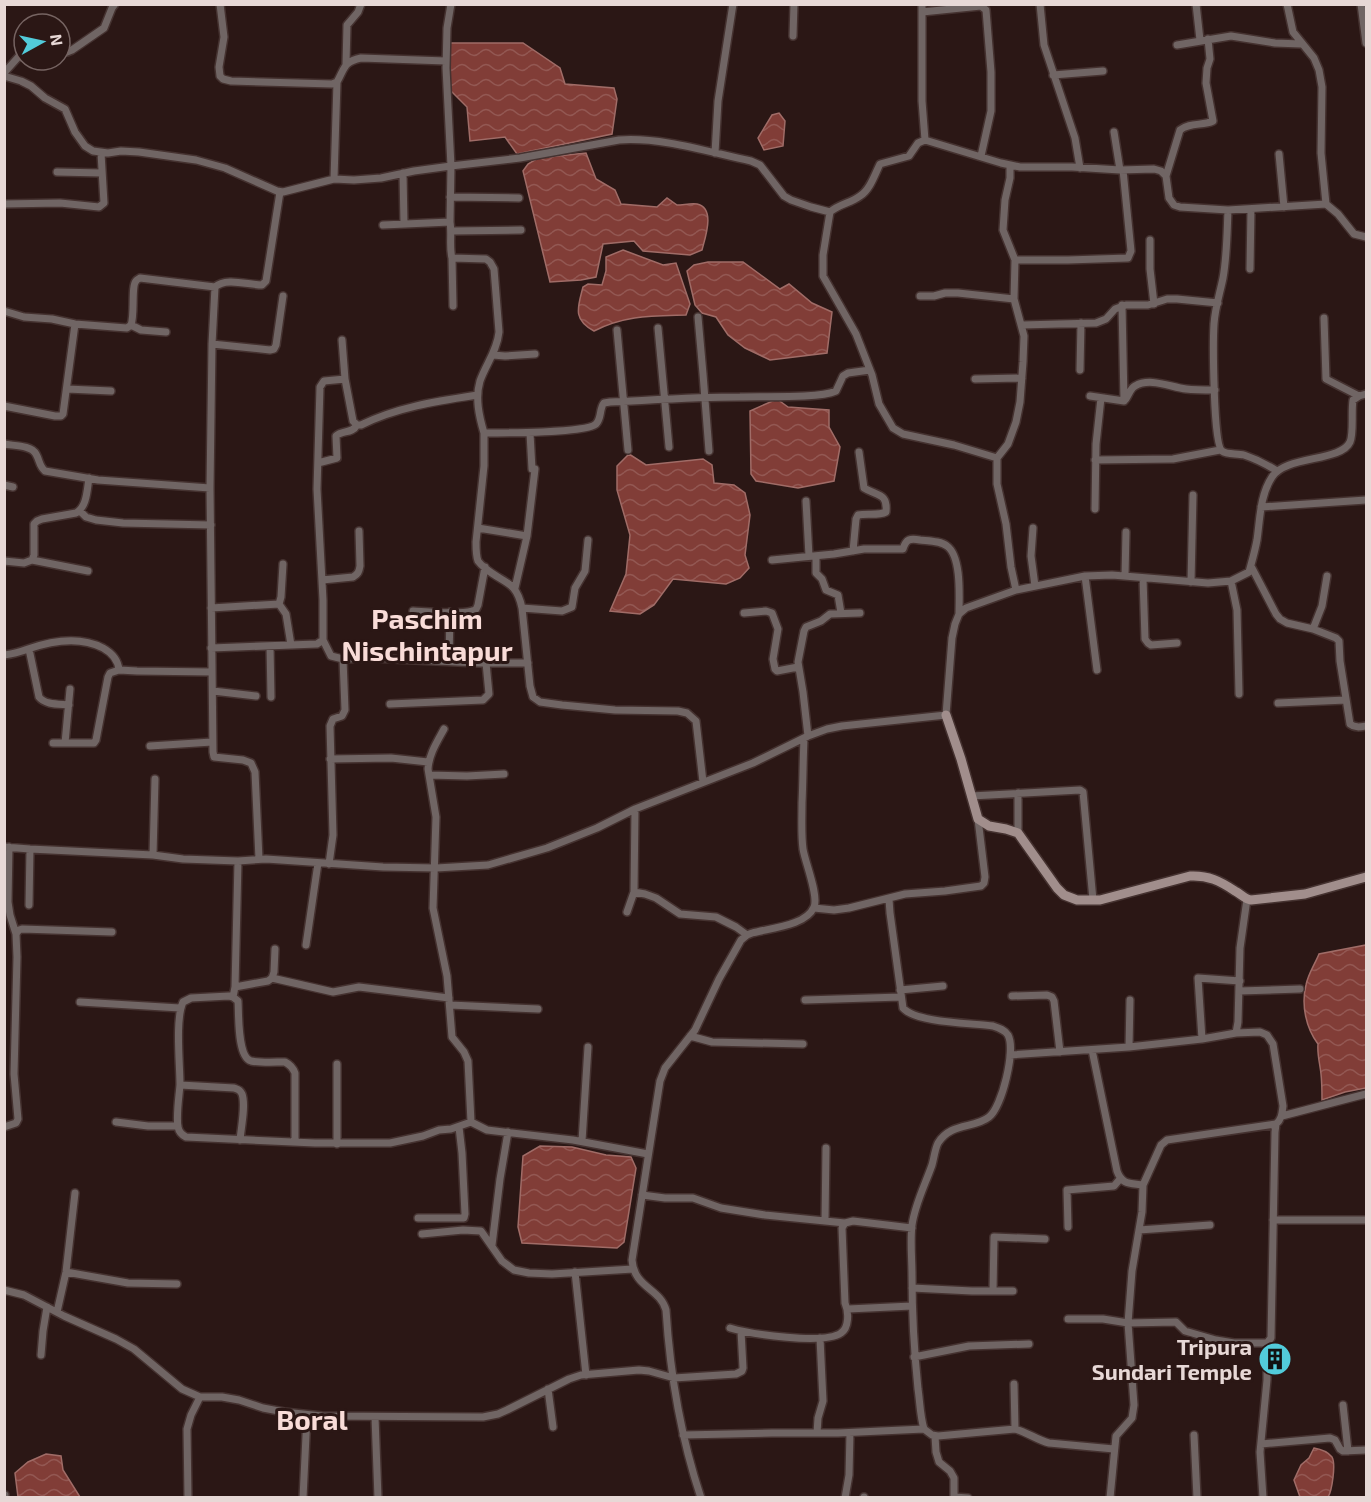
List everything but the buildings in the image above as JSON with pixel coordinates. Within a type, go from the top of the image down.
[{"type":"main road","points":[[946,715],[978,819],[989,826],[1018,833],[1051,881],[1064,895],[1077,900],[1100,900],[1190,876],[1208,876],[1247,899],[1305,894],[1366,877]]},
{"type":"street","points":[[72,50],[104,28],[115,4]]},
{"type":"street","points":[[220,4],[224,36],[219,67],[223,79],[332,84],[337,82]]},
{"type":"street","points":[[334,179],[337,82],[346,64],[347,25],[358,12],[361,4]]},
{"type":"street","points":[[451,4],[447,28],[446,61],[451,166],[450,253],[453,306]]},
{"type":"street","points":[[715,153],[718,100],[733,4]]},
{"type":"street","points":[[793,36],[794,4]]},
{"type":"street","points":[[1040,4],[1044,45],[1075,138],[1080,168]]},
{"type":"street","points":[[1196,4],[1210,59],[1206,83],[1213,120],[1210,123],[1190,125],[1180,130],[1166,176],[1169,198],[1176,207],[1228,210],[1326,204],[1338,214],[1354,234],[1366,237]]},
{"type":"street","points":[[1287,4],[1293,32],[1317,63],[1322,87],[1321,153],[1326,204]]},
{"type":"street","points":[[1361,4],[1366,43]]},
{"type":"street","points":[[925,140],[922,101],[922,8],[981,6],[986,10],[991,72],[991,111],[981,156]]},
{"type":"street","points":[[1177,45],[1231,36],[1275,43],[1301,44]]},
{"type":"street","points":[[346,64],[361,58],[446,61]]},
{"type":"street","points":[[1053,75],[1103,72]]},
{"type":"street","points":[[4,75],[31,86],[45,98],[66,109],[72,127],[89,149],[101,153],[139,152],[180,157],[212,164],[280,192],[334,179],[365,180],[390,177],[403,173],[520,158],[619,140],[633,140],[654,141],[750,161],[760,165],[784,196],[830,212]]},
{"type":"street","points":[[1015,260],[1068,261],[1128,258],[1131,251],[1114,132]]},
{"type":"street","points":[[997,458],[903,434],[893,428],[879,404],[870,370],[856,334],[823,276],[830,212],[861,196],[880,164],[909,156],[918,143],[925,140],[1020,167],[1154,169],[1166,176]]},
{"type":"street","points":[[4,204],[60,202],[99,207],[104,203],[101,153]]},
{"type":"street","points":[[1280,154],[1284,207]]},
{"type":"street","points":[[1010,165],[1003,230],[1015,260],[1014,299],[1023,336],[1022,378],[1016,423],[1008,444],[997,458],[997,484],[1006,524],[1016,590]]},
{"type":"street","points":[[57,172],[102,173]]},
{"type":"street","points":[[403,173],[404,224]]},
{"type":"street","points":[[259,859],[255,772],[251,763],[243,760],[214,757],[212,742],[210,488],[212,344],[215,287],[219,283],[227,282],[265,284],[280,192]]},
{"type":"street","points":[[450,197],[519,198]]},
{"type":"street","points":[[1250,268],[1251,208]]},
{"type":"street","points":[[1220,450],[1216,436],[1214,323],[1226,261],[1228,210]]},
{"type":"street","points":[[383,225],[450,222]]},
{"type":"street","points":[[452,231],[521,230]]},
{"type":"street","points":[[1150,240],[1150,269],[1154,304]]},
{"type":"street","points":[[452,258],[486,259],[494,269],[498,340],[480,381],[477,395],[484,433],[484,466],[476,554],[479,563],[490,573],[515,588],[520,598],[533,697],[540,702],[561,705],[687,713],[696,721],[703,782]]},
{"type":"street","points":[[4,311],[24,317],[127,328],[134,319],[134,286],[136,280],[140,278],[215,287]]},
{"type":"street","points":[[920,297],[958,293],[1014,299]]},
{"type":"street","points":[[212,344],[274,349],[283,296]]},
{"type":"street","points":[[1022,325],[1102,322],[1114,309],[1122,305],[1148,305],[1167,299],[1218,303]]},
{"type":"street","points":[[1122,305],[1124,401]]},
{"type":"street","points":[[698,317],[709,451]]},
{"type":"street","points":[[1324,318],[1326,379],[1363,395]]},
{"type":"street","points":[[1080,370],[1082,323]]},
{"type":"street","points":[[4,406],[58,417],[63,414],[75,324]]},
{"type":"street","points":[[131,325],[136,329],[166,332]]},
{"type":"street","points":[[658,328],[669,447]]},
{"type":"street","points":[[617,330],[628,450]]},
{"type":"street","points":[[342,340],[345,379],[353,421],[357,425]]},
{"type":"street","points":[[493,355],[535,354]]},
{"type":"street","points":[[484,433],[530,433],[592,427],[599,420],[604,403],[705,397],[805,396],[829,393],[836,391],[843,376],[848,373],[870,370]]},
{"type":"street","points":[[975,379],[1022,378]]},
{"type":"street","points":[[345,379],[327,381],[320,387],[317,489],[323,640],[331,656],[343,659],[528,663]]},
{"type":"street","points":[[1124,401],[1132,388],[1148,383],[1184,389],[1215,390]]},
{"type":"street","points":[[67,389],[111,392]]},
{"type":"street","points":[[318,463],[337,458],[336,436],[352,431],[357,425],[386,414],[428,403],[477,395]]},
{"type":"street","points":[[959,614],[966,608],[1016,590],[1085,576],[1101,574],[1191,582],[1232,581],[1249,572],[1261,507],[1271,478],[1277,471],[1288,465],[1342,450],[1348,445],[1351,440],[1353,400],[1363,395]]},
{"type":"street","points":[[1090,396],[1124,401]]},
{"type":"street","points":[[1095,509],[1095,460],[1101,398]]},
{"type":"street","points":[[515,588],[527,536],[533,469],[530,433]]},
{"type":"street","points":[[4,444],[31,449],[45,471],[89,478],[210,488]]},
{"type":"street","points":[[1095,460],[1173,459],[1220,450],[1224,453],[1253,458],[1277,471]]},
{"type":"street","points":[[853,551],[858,515],[883,514],[887,509],[881,494],[864,488],[859,452]]},
{"type":"street","points":[[32,560],[34,524],[42,519],[80,511],[84,505],[89,478]]},
{"type":"street","points":[[1191,582],[1193,495]]},
{"type":"street","points":[[806,501],[816,573],[822,579],[826,590],[838,595],[841,613]]},
{"type":"street","points":[[1261,507],[1366,501]]},
{"type":"street","points":[[80,511],[86,517],[96,520],[123,523],[211,525]]},
{"type":"street","points":[[478,528],[527,536]]},
{"type":"street","points":[[1032,528],[1031,556],[1035,586]]},
{"type":"street","points":[[322,580],[353,577],[360,571],[359,531]]},
{"type":"street","points":[[1125,576],[1126,532]]},
{"type":"street","points":[[4,1127],[16,1123],[18,1119],[14,1074],[17,957],[16,934],[8,902],[7,847],[153,855],[183,859],[238,861],[259,859],[383,867],[436,868],[488,865],[547,848],[597,828],[635,809],[753,763],[826,729],[946,715],[952,638],[959,614],[955,559],[946,545],[913,538],[905,542],[903,549],[878,548],[772,560]]},
{"type":"street","points":[[522,608],[562,611],[572,607],[575,588],[585,571],[588,540]]},
{"type":"street","points":[[4,561],[24,563],[32,560],[88,571]]},
{"type":"street","points":[[279,604],[283,564]]},
{"type":"street","points":[[1251,566],[1276,614],[1281,619],[1287,623],[1313,629],[1339,641],[1350,724],[1359,727],[1366,726]]},
{"type":"street","points":[[413,611],[476,610],[485,567]]},
{"type":"street","points":[[1085,576],[1097,670]]},
{"type":"street","points":[[1313,629],[1322,606],[1327,576]]},
{"type":"street","points":[[1143,578],[1145,639],[1151,645],[1177,644]]},
{"type":"street","points":[[1232,581],[1237,610],[1239,694]]},
{"type":"street","points":[[211,608],[279,604]]},
{"type":"street","points":[[279,604],[286,614],[291,645]]},
{"type":"street","points":[[744,613],[766,611],[772,614],[778,629],[773,659],[775,669],[777,671],[798,667]]},
{"type":"street","points":[[449,661],[450,612]]},
{"type":"street","points":[[701,1497],[683,1436],[665,1304],[643,1284],[633,1269],[632,1260],[660,1081],[665,1068],[695,1030],[741,940],[747,935],[805,918],[814,908],[813,889],[803,848],[802,816],[806,737],[798,655],[806,627],[821,621],[830,614],[860,613]]},
{"type":"street","points":[[4,655],[79,640],[91,642],[112,653],[119,670]]},
{"type":"street","points":[[211,648],[317,644],[323,640]]},
{"type":"street","points":[[270,646],[271,697]]},
{"type":"street","points":[[29,649],[41,701],[69,705]]},
{"type":"street","points":[[329,864],[333,835],[330,726],[333,719],[342,716],[345,710],[343,659]]},
{"type":"street","points":[[390,704],[483,700],[489,694],[486,663]]},
{"type":"street","points":[[53,744],[93,743],[96,740],[110,673],[119,670],[212,672]]},
{"type":"street","points":[[65,744],[70,689]]},
{"type":"street","points":[[213,691],[256,696]]},
{"type":"street","points":[[1278,703],[1346,700]]},
{"type":"street","points":[[444,729],[428,762],[436,817],[433,908],[447,976],[452,1037],[468,1061],[471,1122]]},
{"type":"street","points":[[150,746],[212,742]]},
{"type":"street","points":[[330,759],[391,758],[428,762]]},
{"type":"street","points":[[429,775],[504,774]]},
{"type":"street","points":[[153,855],[155,779]]},
{"type":"street","points":[[971,796],[1080,790],[1083,792],[1093,900]]},
{"type":"street","points":[[1018,793],[1018,833]]},
{"type":"street","points":[[627,912],[634,892],[635,809]]},
{"type":"street","points":[[814,908],[834,910],[904,894],[981,886],[985,877],[978,819]]},
{"type":"street","points":[[29,905],[30,849]]},
{"type":"street","points":[[233,997],[238,861]]},
{"type":"street","points":[[306,945],[318,863]]},
{"type":"street","points":[[634,892],[656,898],[680,914],[716,917],[747,935]]},
{"type":"street","points":[[889,898],[903,1008],[913,1015],[928,1019],[993,1026],[1003,1030],[1008,1036],[1010,1055],[1002,1097],[990,1116],[958,1126],[943,1137],[937,1145],[915,1208],[912,1228],[914,1357],[924,1429]]},
{"type":"street","points":[[1236,1033],[1240,948],[1247,899]]},
{"type":"street","points":[[16,934],[22,929],[112,932]]},
{"type":"street","points":[[235,987],[268,981],[272,978],[275,949]]},
{"type":"street","points":[[272,978],[333,992],[358,987],[450,1001],[538,1009]]},
{"type":"street","points":[[1202,1039],[1198,978],[1240,981]]},
{"type":"street","points":[[805,1000],[901,993],[942,986]]},
{"type":"street","points":[[1239,991],[1300,989]]},
{"type":"street","points":[[1012,996],[1047,995],[1052,997],[1060,1052]]},
{"type":"street","points":[[295,1142],[295,1073],[290,1065],[285,1062],[250,1060],[244,1055],[241,1045],[238,1001],[233,997],[191,998],[183,1002],[180,1008],[178,1126],[180,1133],[186,1137],[337,1144],[390,1143],[459,1127],[471,1122],[487,1130],[582,1141],[648,1154]]},
{"type":"street","points":[[1129,1047],[1130,1000]]},
{"type":"street","points":[[80,1002],[180,1008]]},
{"type":"street","points":[[1010,1055],[1129,1047],[1236,1033],[1260,1032],[1267,1035],[1273,1044],[1284,1106],[1275,1132],[1271,1338],[1267,1343],[1267,1380],[1260,1468],[1263,1497]]},
{"type":"street","points":[[690,1036],[712,1042],[802,1044]]},
{"type":"street","points":[[582,1141],[588,1047]]},
{"type":"street","points":[[1092,1050],[1117,1172],[1120,1179],[1126,1183],[1143,1185]]},
{"type":"street","points":[[336,1064],[337,1144]]},
{"type":"street","points":[[180,1085],[234,1088],[240,1091],[243,1104],[240,1140]]},
{"type":"street","points":[[1282,1116],[1366,1094]]},
{"type":"street","points":[[116,1122],[148,1126],[178,1126]]},
{"type":"street","points":[[1110,1497],[1116,1436],[1132,1419],[1133,1412],[1134,1390],[1128,1323],[1132,1271],[1142,1212],[1143,1185],[1161,1144],[1167,1140],[1276,1124]]},
{"type":"street","points":[[418,1218],[464,1218],[459,1127]]},
{"type":"street","points":[[492,1245],[508,1132]]},
{"type":"street","points":[[825,1221],[826,1148]]},
{"type":"street","points":[[1068,1227],[1067,1190],[1114,1186],[1120,1179]]},
{"type":"street","points":[[57,1312],[66,1272],[75,1193]]},
{"type":"street","points":[[642,1195],[693,1198],[721,1208],[765,1215],[845,1223],[854,1221],[912,1228]]},
{"type":"street","points":[[1273,1220],[1366,1220]]},
{"type":"street","points":[[730,1328],[772,1337],[820,1338],[842,1333],[846,1328],[848,1309],[842,1228],[845,1223]]},
{"type":"street","points":[[1139,1230],[1210,1225]]},
{"type":"street","points":[[422,1234],[475,1230],[481,1232],[502,1261],[514,1270],[529,1273],[552,1274],[633,1269]]},
{"type":"street","points":[[993,1291],[994,1237],[1045,1239]]},
{"type":"street","points":[[66,1272],[128,1283],[177,1284]]},
{"type":"street","points":[[575,1272],[586,1375]]},
{"type":"street","points":[[912,1288],[1013,1291]]},
{"type":"street","points":[[4,1290],[24,1295],[116,1339],[134,1349],[182,1389],[200,1397],[222,1397],[284,1413],[307,1415],[483,1417],[498,1414],[569,1379],[586,1375],[639,1370],[674,1378],[736,1374],[743,1368],[741,1331]]},
{"type":"street","points":[[41,1355],[47,1306]]},
{"type":"street","points":[[848,1309],[912,1306]]},
{"type":"street","points":[[1068,1319],[1103,1319],[1128,1323],[1176,1322],[1185,1332],[1216,1340],[1244,1344],[1267,1343]]},
{"type":"street","points":[[817,1433],[823,1401],[820,1338]]},
{"type":"street","points":[[914,1357],[969,1346],[1029,1344]]},
{"type":"street","points":[[1014,1384],[1015,1429]]},
{"type":"street","points":[[548,1389],[553,1427]]},
{"type":"street","points":[[188,1497],[187,1429],[200,1397]]},
{"type":"street","points":[[1343,1405],[1348,1451]]},
{"type":"street","points":[[303,1497],[307,1415]]},
{"type":"street","points":[[375,1417],[378,1497]]},
{"type":"street","points":[[683,1436],[850,1433],[924,1429],[934,1436],[1015,1429],[1049,1443],[1114,1449]]},
{"type":"street","points":[[845,1497],[849,1475],[850,1433]]},
{"type":"street","points":[[1194,1435],[1197,1497]]},
{"type":"street","points":[[934,1436],[937,1457],[954,1478],[954,1497],[968,1497]]},
{"type":"street","points":[[1261,1444],[1330,1438],[1335,1440],[1341,1450],[1366,1450]]},
{"type":"water","points":[[450,43],[523,43],[560,68],[565,84],[614,88],[617,99],[612,134],[517,154],[505,137],[470,141],[467,107],[450,90]]},
{"type":"water","points":[[779,113],[785,121],[783,146],[764,150],[758,138],[772,115]]},
{"type":"water","points":[[586,153],[596,179],[615,190],[621,204],[657,207],[667,198],[677,205],[697,204],[703,207],[708,217],[708,224],[702,250],[690,255],[643,251],[634,241],[603,244],[596,277],[550,282],[523,171],[528,164],[538,158]]},
{"type":"water","points":[[623,250],[663,265],[676,263],[690,304],[686,315],[628,319],[594,331],[582,322],[578,307],[583,287],[588,284],[602,285],[606,271],[606,257]]},
{"type":"water","points":[[708,262],[743,262],[780,289],[789,284],[812,303],[832,312],[827,353],[770,360],[745,348],[728,335],[716,317],[702,313],[695,305],[687,271],[694,265]]},
{"type":"water","points":[[777,399],[788,407],[829,410],[829,427],[840,447],[834,481],[798,488],[756,481],[751,474],[750,411]]},
{"type":"water","points":[[629,454],[646,465],[703,459],[712,465],[714,483],[734,485],[745,493],[750,515],[745,555],[749,568],[740,578],[726,584],[673,579],[654,605],[640,614],[610,611],[626,574],[630,535],[617,490],[617,466]]},
{"type":"water","points":[[1366,945],[1366,1088],[1322,1100],[1318,1044],[1310,1031],[1304,1008],[1307,981],[1319,954]]},
{"type":"water","points":[[540,1146],[572,1147],[606,1155],[631,1157],[636,1168],[624,1242],[617,1248],[522,1243],[518,1227],[523,1156]]},
{"type":"water","points":[[1314,1448],[1332,1457],[1334,1471],[1331,1489],[1328,1497],[1300,1497],[1294,1480],[1301,1465],[1309,1458]]},
{"type":"water","points":[[46,1454],[61,1456],[63,1470],[80,1497],[18,1497],[15,1473],[28,1462]]},
{"type":"place","name":"Tripura Sundari Temple","points":[[1275,1359]]},
{"type":"district","name":"Paschim Nischintapur","points":[[427,634]]},
{"type":"district","name":"Boral","points":[[312,1419]]}]
